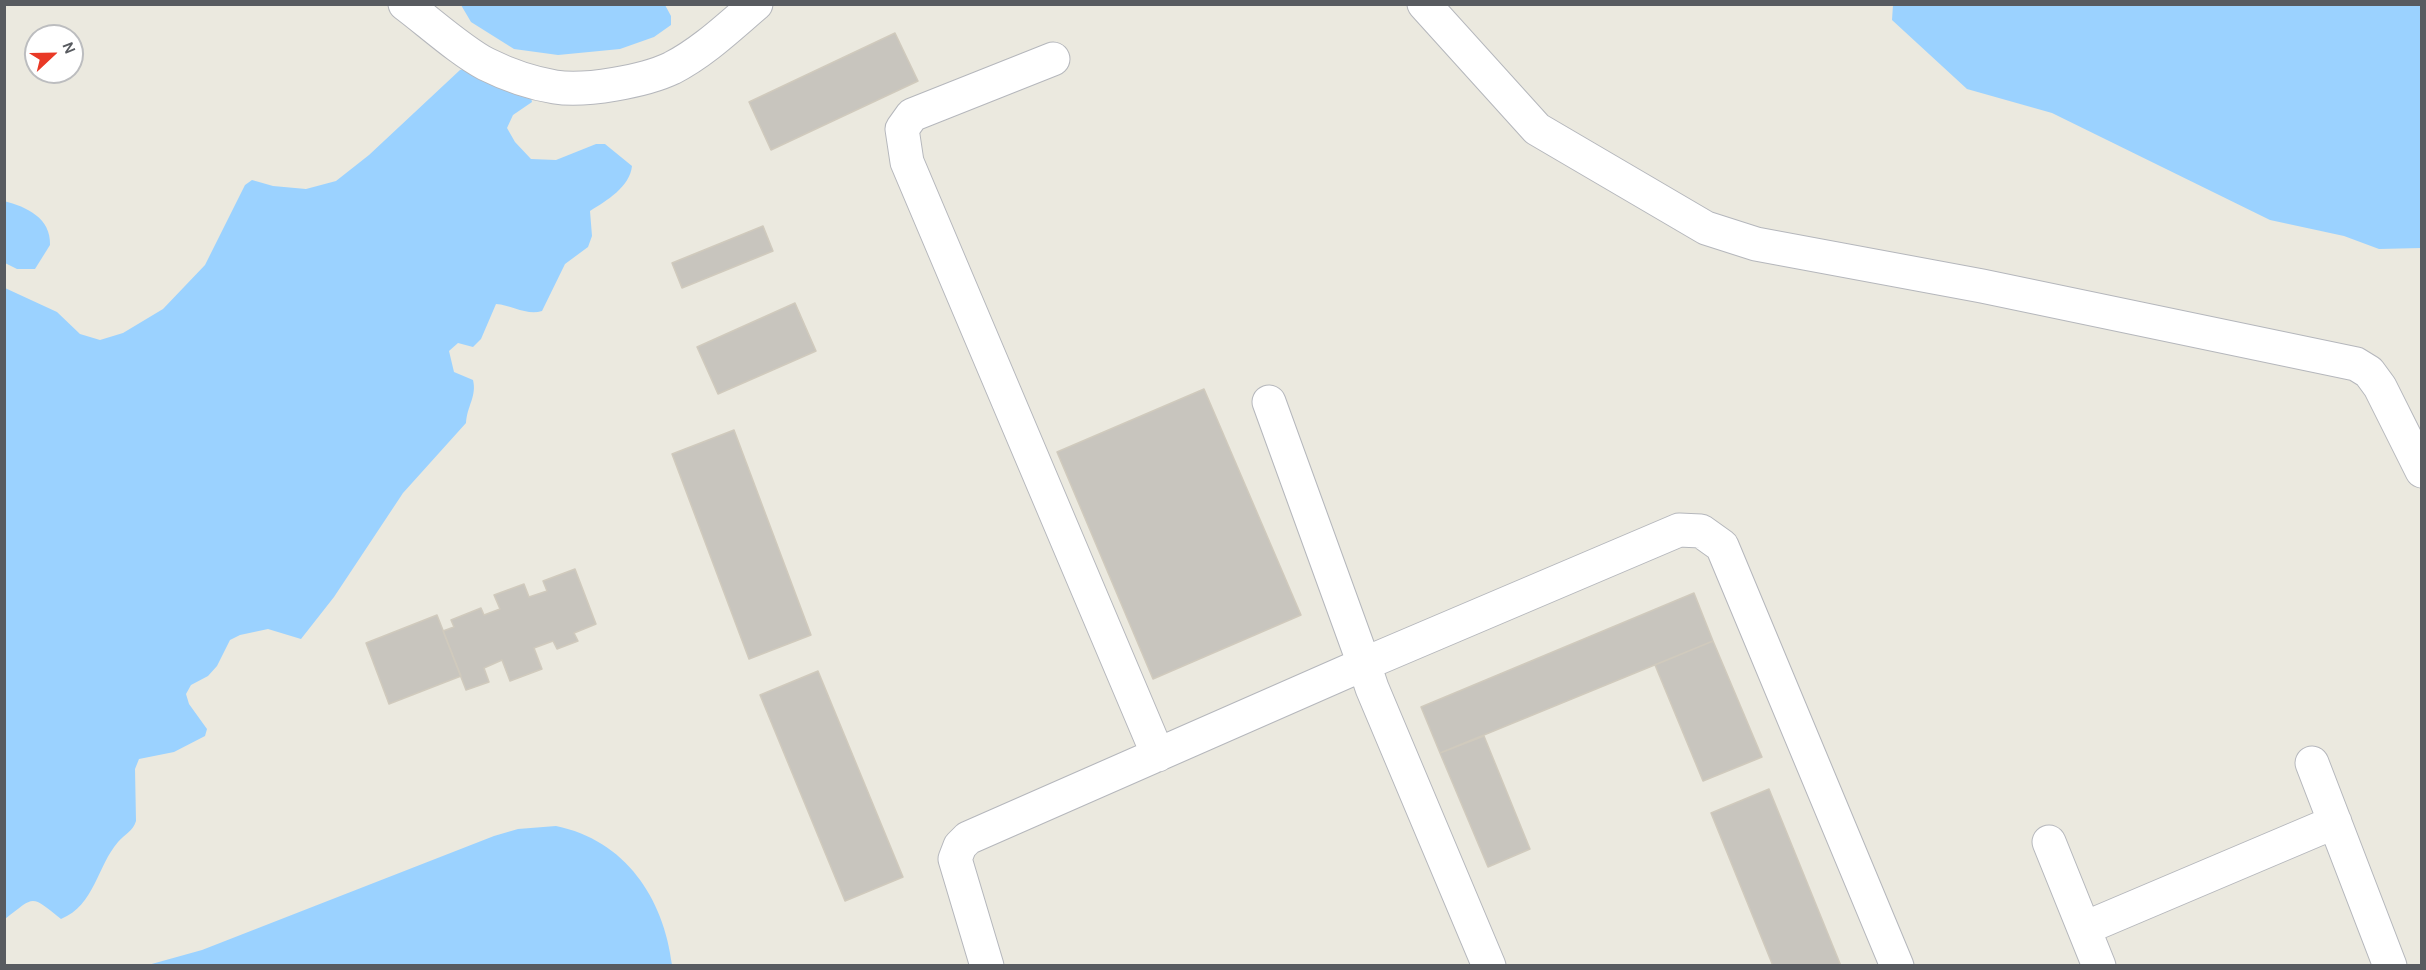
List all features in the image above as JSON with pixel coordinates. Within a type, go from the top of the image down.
[{"type":"street","points":[[405,4],[484,63],[515,77],[558,87],[602,86],[635,80],[671,68],[712,42],[756,4]]},
{"type":"street","points":[[1424,4],[1537,129],[1706,228],[1756,244],[1982,286],[2356,364],[2369,372],[2380,387],[2421,471]]},
{"type":"street","points":[[1053,59],[912,115],[902,129],[907,162],[1158,755]]},
{"type":"street","points":[[1269,402],[1372,688],[1489,966]]},
{"type":"street","points":[[987,966],[955,859],[960,846],[968,838],[1364,664],[1679,530],[1701,531],[1722,546],[1897,966]]},
{"type":"street","points":[[2312,763],[2390,966]]},
{"type":"street","points":[[2085,928],[2335,822]]},
{"type":"street","points":[[2049,842],[2099,966]]},
{"type":"water","points":[[461,5],[665,5],[671,16],[671,25],[654,37],[620,49],[558,55],[514,49],[471,22]]},
{"type":"water","points":[[1893,5],[2421,5],[2421,248],[2379,249],[2344,236],[2270,220],[2052,113],[1967,89],[1892,20]]},
{"type":"water","points":[[468,68],[531,98],[532,102],[513,115],[507,128],[515,142],[531,159],[556,160],[596,144],[605,144],[632,166],[627,180],[616,193],[590,211],[592,236],[588,247],[565,264],[542,311],[531,312],[496,304],[481,339],[473,347],[458,343],[449,351],[454,372],[473,380],[474,391],[466,423],[403,493],[334,597],[301,639],[268,629],[240,635],[230,640],[217,666],[208,676],[191,685],[186,694],[189,704],[207,729],[205,736],[174,752],[139,759],[135,769],[135,824],[111,852],[81,904],[61,919],[43,905],[33,901],[28,902],[5,919],[5,288],[57,312],[80,334],[100,340],[123,333],[163,309],[205,265],[245,185],[252,180],[273,186],[306,189],[336,181],[369,155],[460,70]]},
{"type":"water","points":[[4,201],[29,210],[42,221],[46,228],[50,245],[35,269],[17,269],[5,263]]},
{"type":"water","points":[[556,826],[580,833],[602,844],[621,858],[637,876],[650,895],[660,917],[668,940],[672,965],[148,965],[202,950],[494,836],[518,829]]},
{"type":"building","points":[[895,33],[918,81],[771,150],[749,102]]},
{"type":"building","points":[[763,226],[773,251],[682,288],[672,263]]},
{"type":"building","points":[[795,303],[816,351],[718,394],[697,347]]},
{"type":"building","points":[[1204,389],[1301,615],[1153,679],[1057,452]]},
{"type":"building","points":[[734,430],[811,635],[749,659],[672,454]]},
{"type":"building","points":[[575,569],[596,624],[574,633],[578,641],[557,649],[553,641],[534,648],[542,669],[510,681],[502,660],[484,668],[489,682],[466,690],[443,631],[454,627],[451,620],[481,608],[484,615],[500,609],[494,595],[524,584],[529,597],[547,591],[543,581]]},
{"type":"building","points":[[1694,593],[1713,641],[1440,753],[1421,707]]},
{"type":"building","points":[[437,615],[461,676],[389,704],[366,643]]},
{"type":"building","points":[[1713,641],[1762,757],[1703,781],[1655,665]]},
{"type":"building","points":[[818,671],[903,877],[845,901],[760,695]]},
{"type":"building","points":[[1484,736],[1530,849],[1488,867],[1440,753]]},
{"type":"building","points":[[1769,789],[1841,966],[1773,966],[1711,813]]}]
